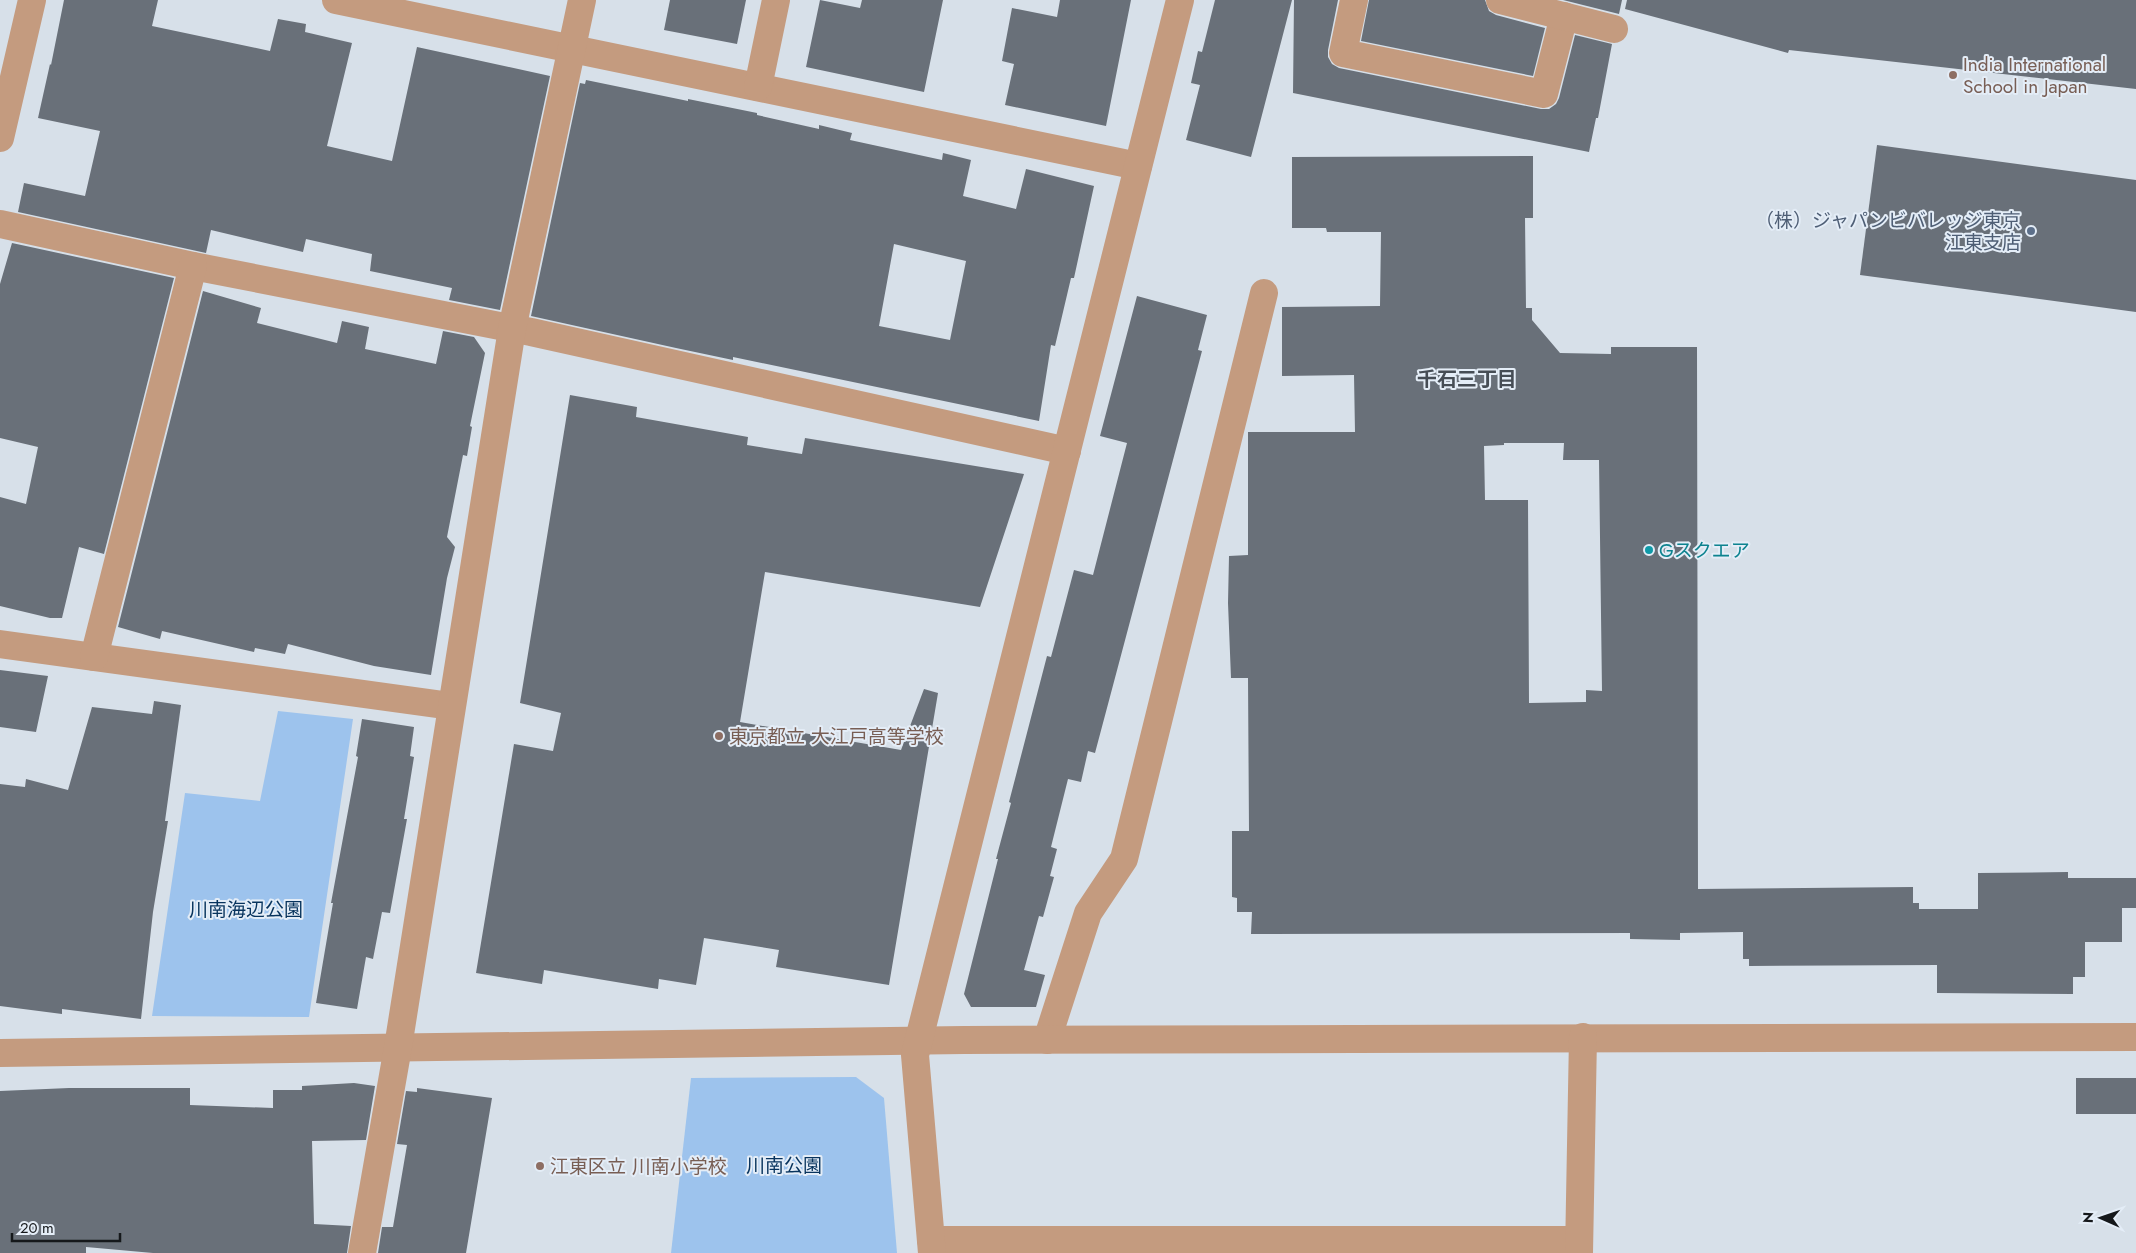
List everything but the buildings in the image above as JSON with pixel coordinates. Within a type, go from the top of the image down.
[{"type":"street","points":[[0,138],[32,0]]},
{"type":"street","points":[[336,0],[394,6],[571,48],[1138,166]]},
{"type":"street","points":[[362,1253],[398,1047],[512,329],[582,0]]},
{"type":"street","points":[[758,87],[776,0]]},
{"type":"street","points":[[1180,0],[915,1055],[932,1247],[1579,1247],[1583,1037]]},
{"type":"street","points":[[1354,0],[1343,53],[1544,94],[1564,16]]},
{"type":"street","points":[[1500,0],[1614,30]]},
{"type":"street","points":[[0,224],[193,266],[531,332],[1067,451]]},
{"type":"street","points":[[94,657],[193,266]]},
{"type":"street","points":[[1047,1040],[1088,914],[1124,859],[1264,293]]},
{"type":"street","points":[[0,644],[451,706]]},
{"type":"street","points":[[0,1053],[1047,1040],[1583,1037],[2136,1037]]},
{"type":"green space","name":"川南海辺公園","points":[[278,711],[353,719],[309,1017],[152,1016],[185,793],[260,801]]},
{"type":"green space","name":"川南公園","points":[[856,1077],[884,1098],[897,1253],[671,1253],[691,1078]]},
{"type":"place","name":"India International School in Japan","points":[[1953,75]]},
{"type":"place","name":"（株）ジャパンビバレッジ東京 江東支店","points":[[2031,231]]},
{"type":"place","name":"Gスクエア","points":[[1649,550]]},
{"type":"place","name":"東京都立 大江戸高等学校","points":[[719,736]]},
{"type":"place","name":"江東区立 川南小学校","points":[[540,1166]]},
{"type":"district","name":"千石三丁目","points":[[1467,379]]}]
